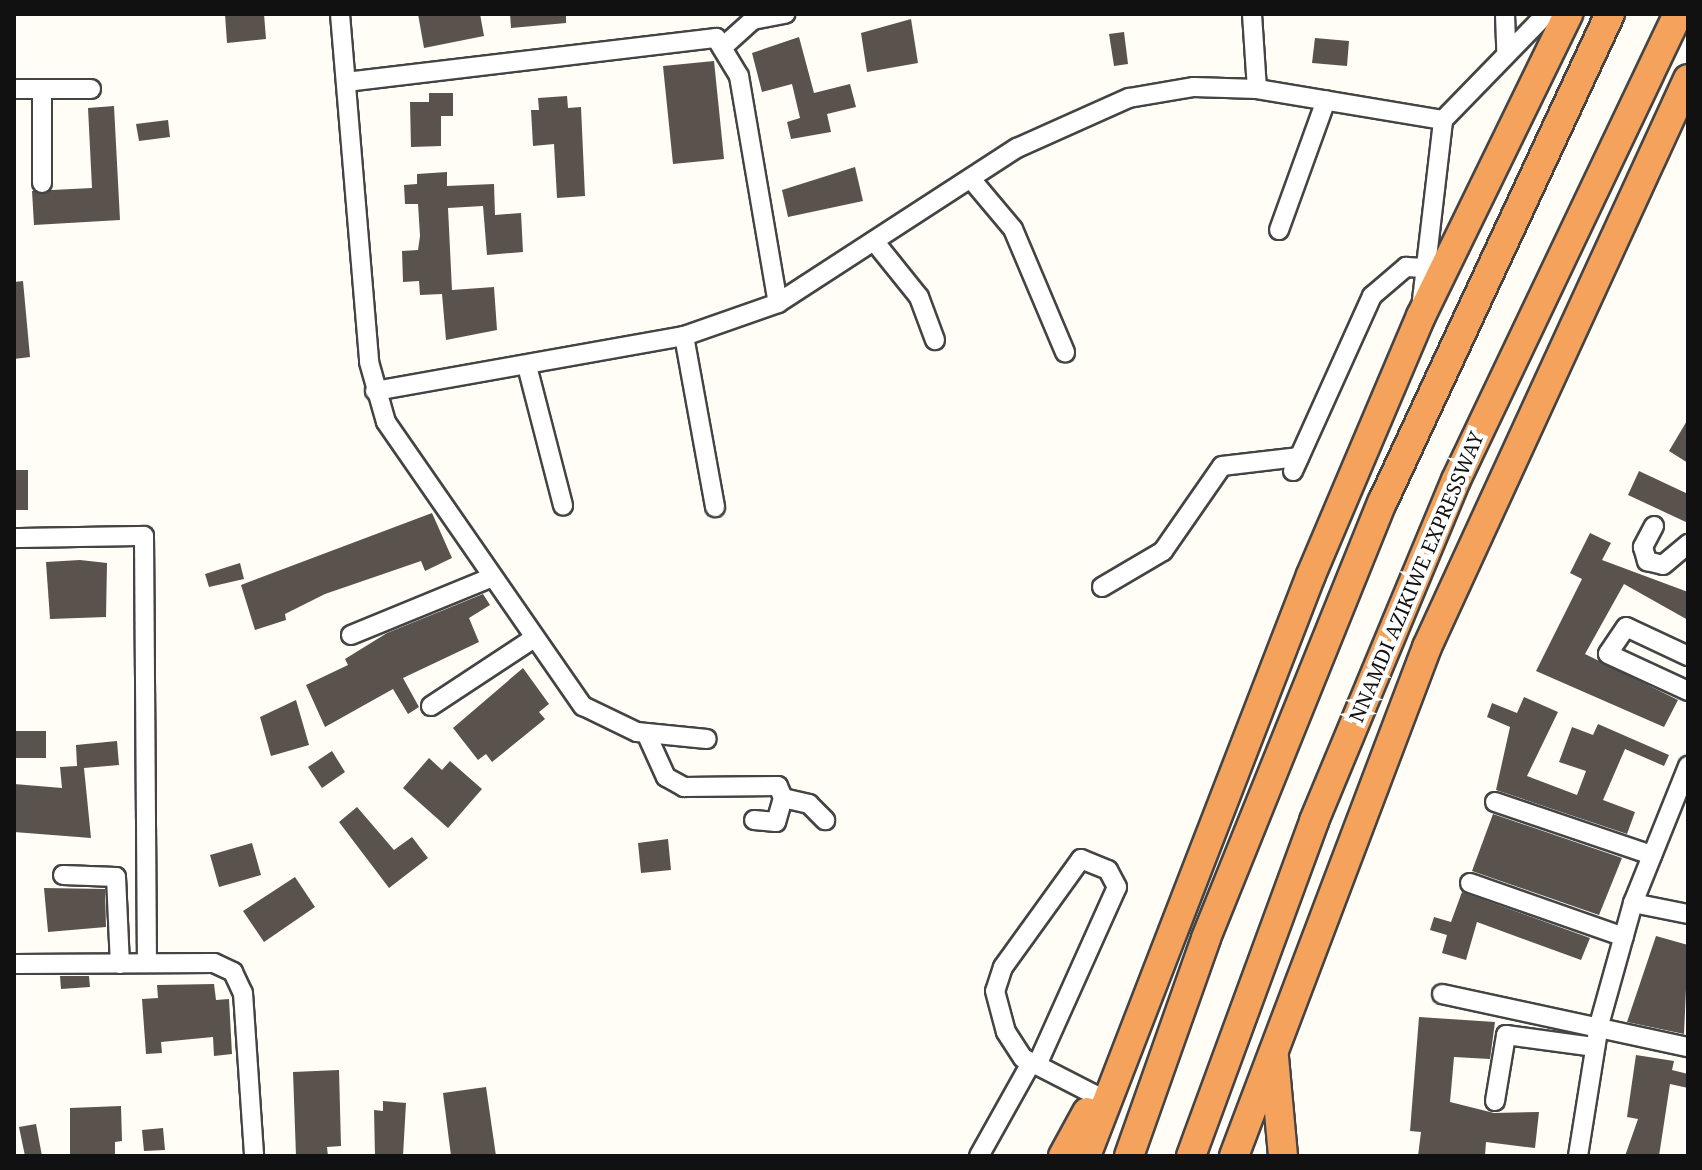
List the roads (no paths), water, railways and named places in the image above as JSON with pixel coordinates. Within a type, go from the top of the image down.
[{"type":"highway","points":[[1086,1156],[1106,1089],[1311,575],[1421,316],[1568,14]]},
{"type":"highway","points":[[1129,1156],[1306,687],[1489,266],[1610,14]]},
{"type":"highway","name":"NNAMDI AZIKIWE EXPRESSWAY","points":[[1191,1156],[1314,821],[1456,480],[1678,14]]},
{"type":"highway","name":"NNAMDI AZIKIWE EXPRESSWAY","points":[[1234,1156],[1273,1045],[1427,647],[1688,79]]},
{"type":"highway","points":[[1427,647],[1456,480]]},
{"type":"highway","points":[[1306,687],[1311,575]]},
{"type":"highway","points":[[1273,1045],[1283,1156]]},
{"type":"highway","points":[[1063,1156],[1106,1089]]},
{"type":"street","points":[[340,14],[375,391],[402,451],[531,640],[583,706],[646,733],[707,739]]},
{"type":"street","points":[[725,45],[753,20],[785,14]]},
{"type":"street","points":[[1252,14],[1257,89]]},
{"type":"street","points":[[1505,14],[1506,50]]},
{"type":"street","points":[[1421,316],[1443,120],[1506,50],[1546,14]]},
{"type":"street","points":[[346,82],[704,36],[725,45],[739,76],[778,303]]},
{"type":"street","points":[[375,391],[684,336],[778,303],[1039,136],[1129,98],[1194,87],[1257,89],[1443,120]]},
{"type":"street","points":[[14,89],[91,89]]},
{"type":"street","points":[[42,89],[42,183]]},
{"type":"street","points":[[1279,230],[1326,100]]},
{"type":"street","points":[[971,179],[1021,244],[1065,352]]},
{"type":"street","points":[[874,241],[919,297],[935,340]]},
{"type":"street","points":[[1102,587],[1163,551],[1222,466],[1296,464],[1372,296],[1406,267],[1425,268]]},
{"type":"street","points":[[684,336],[715,507]]},
{"type":"street","points":[[527,366],[563,505]]},
{"type":"street","points":[[1654,526],[1643,547],[1647,561],[1663,565],[1688,544]]},
{"type":"street","points":[[14,538],[144,536],[147,963]]},
{"type":"street","points":[[351,635],[490,578]]},
{"type":"street","points":[[1688,656],[1626,627],[1608,654],[1688,691]]},
{"type":"street","points":[[431,706],[531,640]]},
{"type":"street","points":[[646,733],[672,782],[698,788],[767,783],[783,798],[809,804],[825,820]]},
{"type":"street","points":[[1578,1156],[1599,1025],[1633,903],[1688,766]]},
{"type":"street","points":[[754,820],[776,822],[783,798]]},
{"type":"street","points":[[1495,802],[1652,855]]},
{"type":"street","points":[[979,1156],[1034,1064],[1117,887],[1108,870],[1081,859],[997,978],[1006,1032],[1034,1064],[1106,1089]]},
{"type":"street","points":[[63,875],[116,877],[120,964]]},
{"type":"street","points":[[1470,883],[1624,937]]},
{"type":"street","points":[[1633,903],[1688,914]]},
{"type":"street","points":[[14,964],[214,963],[240,982],[254,1156]]},
{"type":"street","points":[[1442,994],[1599,1025],[1688,1047]]},
{"type":"street","points":[[1495,1101],[1506,1035],[1595,1047]]}]
